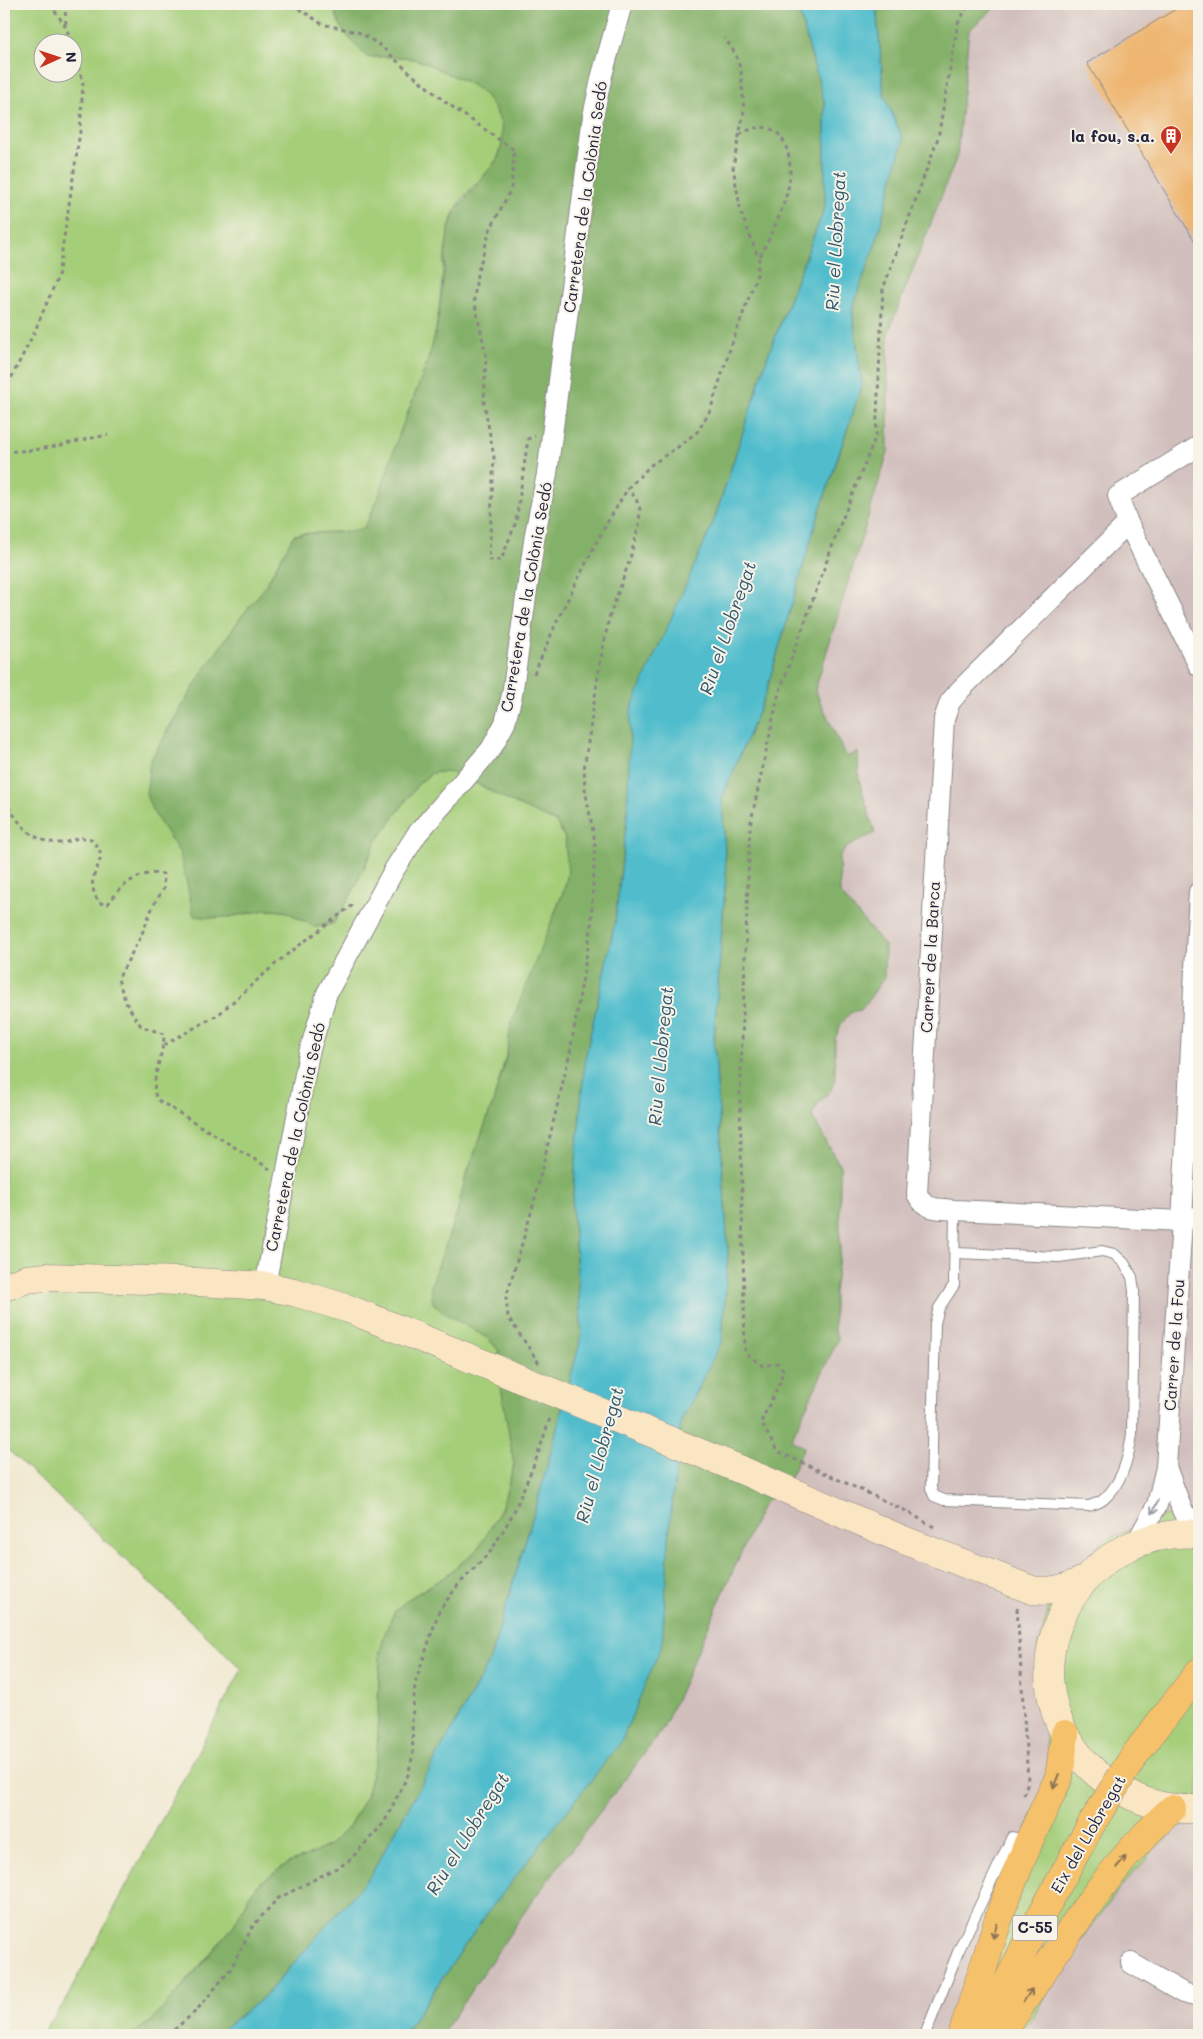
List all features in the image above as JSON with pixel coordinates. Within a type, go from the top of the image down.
[{"type":"highway","name":"Eix del Llobregat","points":[[982,2035],[1032,1932],[1092,1823],[1134,1756],[1199,1672]]},
{"type":"highway","points":[[962,2035],[1001,1911],[1029,1841],[1059,1777],[1065,1734]]},
{"type":"highway","points":[[1001,2035],[1064,1940],[1116,1867],[1145,1834],[1172,1808]]},
{"type":"main road","points":[[4,1287],[27,1279],[46,1277],[180,1281],[265,1286],[294,1292],[349,1309],[739,1469],[901,1539],[1015,1584],[1044,1592],[1059,1590],[1084,1580]]},
{"type":"main road","points":[[1199,1534],[1166,1535],[1136,1543],[1116,1553],[1099,1565],[1084,1580],[1071,1598],[1062,1617],[1054,1637],[1051,1667],[1052,1696],[1057,1716],[1065,1734],[1088,1766],[1110,1784],[1135,1799],[1172,1808],[1199,1809]]},
{"type":"main road","points":[[1015,1584],[1042,1611],[1054,1637]]},
{"type":"street","name":"Carretera de la Colònia Sedó","points":[[265,1286],[309,1053],[327,993],[394,870],[417,834],[491,750],[505,723],[512,695],[553,426],[594,116],[602,75],[622,4]]},
{"type":"street","points":[[1199,446],[1118,496],[1128,523],[1199,666]]},
{"type":"street","name":"Carrer de la Barca","points":[[1128,523],[961,689],[950,702],[944,719],[917,1194],[928,1207],[955,1210],[1191,1219]]},
{"type":"street","name":"Carrer de la Fou","points":[[1136,1543],[1157,1505],[1166,1467],[1191,1219],[1199,892]]},
{"type":"street","name":"Carrer de la Fou","points":[[1166,1467],[1183,1512],[1199,1527]]},
{"type":"street","points":[[1131,1962],[1184,1993],[1199,1997]]},
{"type":"lane","points":[[955,1210],[954,1285],[938,1308],[935,1323],[931,1488],[934,1496],[944,1500],[1089,1506],[1102,1501],[1112,1490],[1130,1456],[1134,1291],[1132,1277],[1124,1263],[1114,1254],[1102,1251],[1059,1257],[955,1254]]},
{"type":"lane","points":[[925,2035],[958,1952],[1012,1837],[1029,1841]]},
{"type":"path","points":[[50,4],[66,27]]},
{"type":"path","points":[[65,4],[68,32]]},
{"type":"path","points":[[292,4],[322,24],[361,33],[381,46],[444,101],[514,150],[511,189],[490,230],[477,275],[474,300],[486,355],[484,402],[494,457],[488,560],[501,560],[516,522],[528,439],[553,426]]},
{"type":"path","points":[[939,1530],[906,1511],[777,1451],[761,1422],[780,1382],[782,1370],[778,1364],[763,1366],[745,1354],[740,1098],[750,826],[778,696],[838,530],[876,436],[883,289],[938,138],[958,23],[970,4]]},
{"type":"path","points":[[725,38],[736,55],[741,71],[744,110],[733,167],[735,181],[741,213],[759,259]]},
{"type":"path","points":[[4,392],[33,335],[58,277],[80,132],[82,79]]},
{"type":"path","points":[[534,674],[557,621],[596,544],[628,488],[651,464],[678,447],[698,431],[710,411],[757,275],[759,259],[784,203],[789,185],[789,159],[782,138],[772,129],[756,127],[746,130],[739,136]]},
{"type":"path","points":[[4,451],[40,450],[108,435]]},
{"type":"path","points":[[544,1370],[508,1317],[506,1298],[533,1206],[570,1052],[591,929],[595,842],[585,790],[584,769],[600,663],[609,618],[629,562],[639,525],[640,509],[628,488]]},
{"type":"path","points":[[4,800],[18,822],[30,834],[45,840],[62,843],[78,838],[91,839],[96,844],[101,861],[92,881],[95,897],[99,903],[108,904],[116,891],[134,878],[152,872],[163,874],[164,888],[152,906],[141,936],[118,979],[126,1002],[141,1026],[164,1034],[164,1045],[154,1086],[154,1096],[285,1180]]},
{"type":"path","points":[[164,1045],[219,1014],[280,960],[358,902]]},
{"type":"path","points":[[168,2035],[196,2011],[230,1970],[253,1926],[277,1899],[348,1862],[384,1823],[408,1775],[413,1754],[412,1722],[415,1684],[439,1610],[458,1585],[491,1551],[513,1514],[537,1456],[550,1418]]},
{"type":"path","points":[[1015,1584],[1028,1782],[1023,1800]]},
{"type":"shaded area","points":[[999,4],[1199,4],[1199,1510],[1163,1516],[1037,1652],[1050,1775],[976,1956],[947,2035],[441,2035],[532,1901],[663,1729],[762,1505],[788,1482],[791,1441],[838,1339],[834,1330],[834,1291],[840,1252],[841,1206],[829,1144],[812,1116],[818,1104],[831,1090],[835,1078],[835,1039],[850,1013],[862,1009],[885,946],[840,893],[839,857],[847,847],[875,833],[859,780],[858,752],[846,757],[815,690],[888,452],[888,333],[957,156],[969,30]]},
{"type":"shaded area","points":[[1199,1824],[1199,2035],[1021,2035],[1080,1941],[1128,1878],[1178,1827]]},
{"type":"green space","points":[[4,4],[334,4],[341,27],[367,57],[404,57],[424,62],[457,76],[476,87],[486,96],[492,104],[501,125],[502,140],[499,153],[493,165],[465,195],[457,206],[452,218],[448,232],[438,320],[432,347],[404,421],[380,494],[370,517],[363,529],[294,535],[263,590],[241,617],[201,675],[166,732],[152,810],[180,853],[184,868],[229,917],[265,910],[285,911],[315,927],[333,924],[351,895],[376,842],[418,784],[431,773],[448,771],[465,777],[509,801],[556,822],[565,838],[568,873],[564,890],[510,1040],[493,1103],[465,1179],[458,1210],[431,1286],[446,1314],[489,1339],[499,1351],[514,1464],[504,1501],[489,1533],[478,1549],[444,1577],[407,1600],[383,1642],[380,1651],[377,1754],[366,1796],[349,1827],[329,1845],[306,1857],[288,1863],[260,1883],[249,1896],[233,1927],[152,2021],[130,2035],[41,2035],[64,2003],[242,1669],[4,1446]]},
{"type":"green space","points":[[334,4],[797,4],[825,104],[825,207],[767,358],[714,521],[627,819],[615,922],[585,1059],[572,1205],[582,1335],[539,1496],[489,1663],[371,1875],[265,1996],[215,2035],[130,2035],[152,2021],[200,1966],[233,1927],[249,1896],[260,1883],[288,1863],[306,1857],[329,1845],[349,1827],[366,1796],[377,1754],[380,1651],[394,1612],[407,1600],[444,1577],[478,1549],[501,1510],[514,1465],[501,1387],[499,1351],[489,1339],[446,1314],[433,1303],[431,1286],[458,1210],[465,1179],[493,1103],[507,1055],[511,1023],[564,890],[568,873],[565,838],[556,822],[509,801],[465,777],[448,771],[432,773],[418,784],[376,842],[351,895],[333,924],[315,927],[285,911],[265,910],[229,917],[212,918],[194,916],[180,853],[152,810],[146,794],[150,761],[201,675],[241,617],[263,590],[294,535],[363,529],[370,517],[432,348],[439,310],[448,232],[453,216],[461,203],[498,159],[502,144],[502,126],[495,109],[484,94],[470,84],[421,61],[404,57],[367,57],[341,27]]},
{"type":"green space","points":[[876,4],[999,4],[969,30],[957,156],[888,333],[888,452],[815,690],[846,757],[858,752],[859,780],[875,833],[847,847],[839,857],[840,893],[885,946],[884,978],[862,1009],[850,1013],[841,1024],[835,1039],[835,1078],[831,1090],[818,1104],[812,1116],[840,1166],[840,1252],[834,1291],[834,1330],[838,1339],[791,1440],[804,1447],[788,1482],[762,1505],[663,1729],[532,1901],[441,2035],[403,2035],[488,1912],[671,1511],[681,1421],[722,1341],[728,1251],[714,1038],[726,874],[722,798],[765,695],[817,519],[862,385],[852,309],[876,242],[903,139],[884,95]]},
{"type":"green space","points":[[1199,1510],[1199,1824],[1178,1827],[1128,1878],[1080,1941],[1021,2035],[947,2035],[976,1956],[1050,1775],[1037,1652],[1051,1600],[1103,1541],[1163,1516]]},
{"type":"water","name":"Riu el Llobregat","points":[[797,4],[876,4],[884,95],[903,139],[876,242],[852,309],[862,385],[817,519],[765,695],[722,798],[726,874],[714,1038],[728,1251],[722,1341],[681,1421],[671,1511],[662,1644],[621,1742],[488,1912],[403,2035],[215,2035],[265,1996],[371,1875],[489,1663],[539,1496],[582,1335],[572,1205],[585,1059],[615,922],[627,819],[631,709],[714,521],[767,358],[825,207],[825,104]]},
{"type":"building","name":"la fou, s.a.","points":[[1184,4],[1199,4],[1199,248],[1087,63]]},
{"type":"place","name":"la fou, s.a.","points":[[1171,155]]}]
